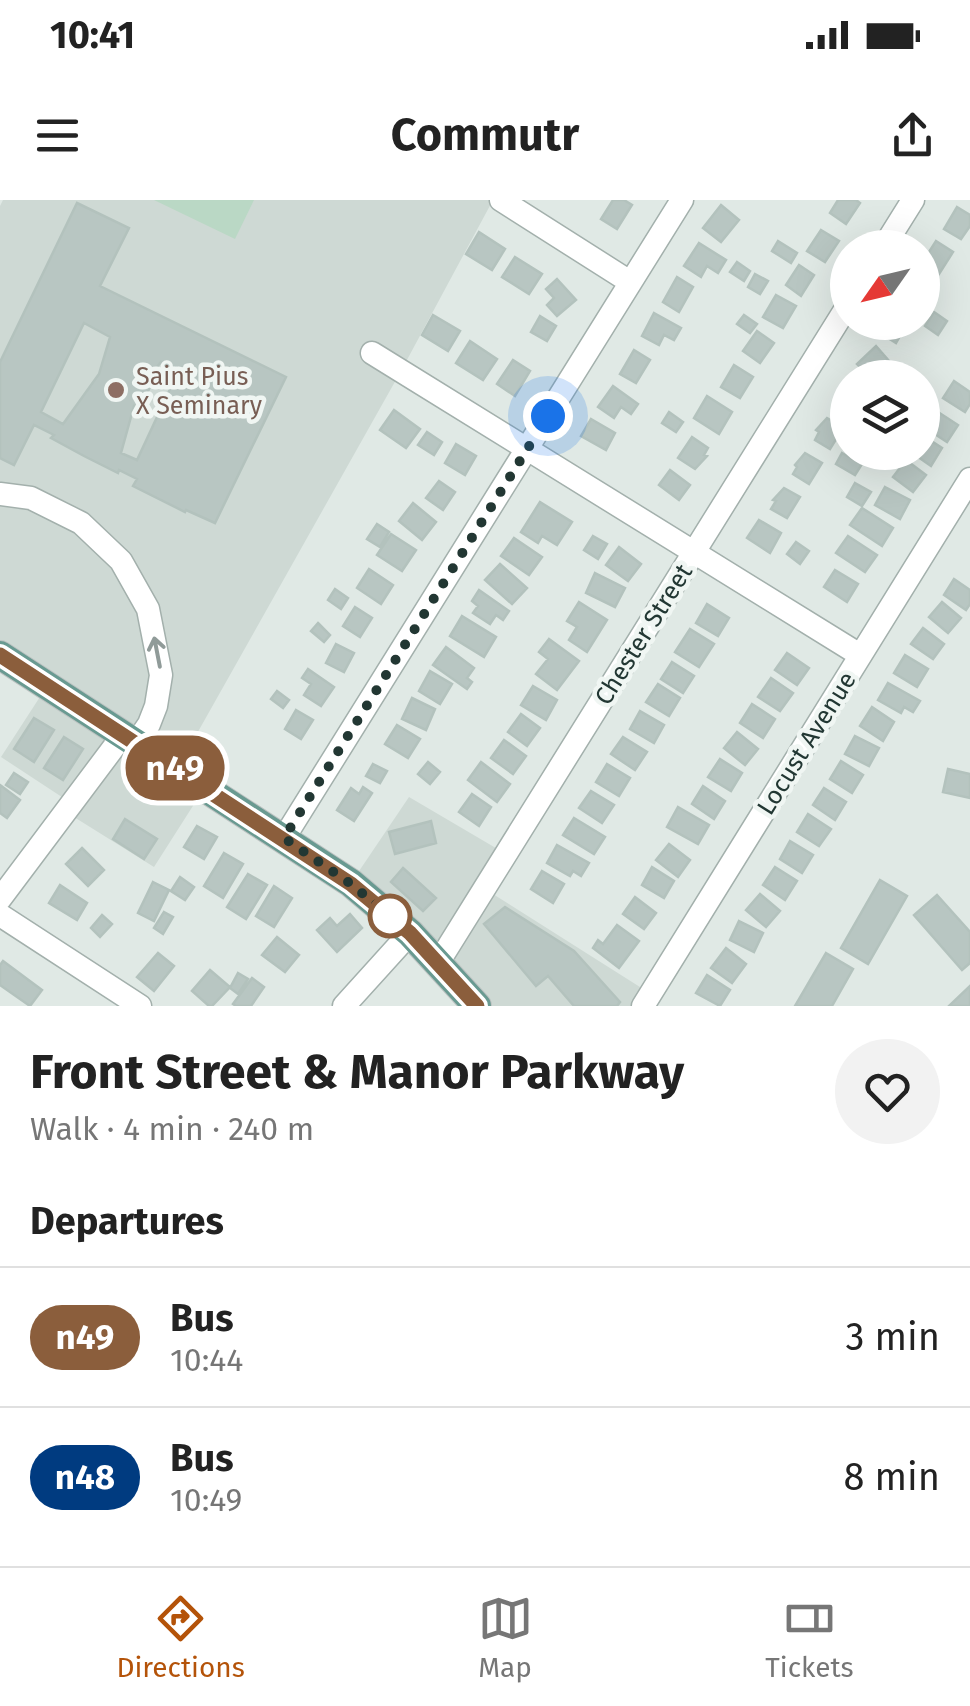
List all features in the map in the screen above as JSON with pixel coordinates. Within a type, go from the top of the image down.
[{"type":"main road","points":[[0,655],[351,884],[410,933],[476,1006]]},
{"type":"street","points":[[501,200],[630,282]]},
{"type":"street","points":[[284,838],[682,200]]},
{"type":"street","points":[[894,230],[912,200]]},
{"type":"street","name":"Chester Street","points":[[438,963],[830,334]]},
{"type":"street","points":[[372,354],[860,656]]},
{"type":"street","name":"Locust Avenue","points":[[643,1006],[970,479]]},
{"type":"street","points":[[0,494],[31,498],[80,523],[121,561],[148,608],[161,675],[149,724],[130,739],[0,899]]},
{"type":"street","points":[[0,915],[140,1006]]},
{"type":"street","points":[[344,1006],[410,933]]},
{"type":"shaded area","points":[[3,200],[493,200],[177,769],[205,787],[154,867],[66,812],[71,803],[1,757],[47,686],[0,655]]},
{"type":"shaded area","points":[[409,797],[506,854],[485,889],[651,994],[643,1006],[477,1006],[351,883]]},
{"type":"green space","points":[[154,200],[254,200],[235,239]]},
{"type":"building","points":[[613,200],[632,205],[617,229],[601,219]]},
{"type":"building","points":[[838,200],[860,203],[846,224],[830,213]]},
{"type":"building","points":[[77,203],[129,228],[100,286],[286,377],[215,523],[133,486],[137,479],[84,456],[34,425],[14,465],[0,458],[0,362]],"holes":[[[84,323],[110,337],[99,374],[63,424],[41,412]],[[161,362],[178,372],[137,460],[121,453],[134,406],[140,407],[151,385],[146,381]]]},
{"type":"building","points":[[721,205],[739,220],[721,242],[703,228]]},
{"type":"building","points":[[957,207],[970,215],[970,226],[961,239],[944,229]]},
{"type":"building","points":[[821,230],[830,236],[830,254],[825,262],[807,251]]},
{"type":"building","points":[[479,232],[505,249],[492,270],[466,254]]},
{"type":"building","points":[[778,241],[797,253],[791,263],[772,251]]},
{"type":"building","points":[[699,243],[726,260],[718,273],[707,266],[701,277],[684,266]]},
{"type":"building","points":[[940,244],[953,252],[940,272]]},
{"type":"building","points":[[515,257],[542,274],[529,294],[502,277]]},
{"type":"building","points":[[737,262],[750,271],[744,281],[730,272]]},
{"type":"building","points":[[799,265],[814,275],[801,296],[786,285]]},
{"type":"building","points":[[755,274],[768,281],[760,294],[748,287]]},
{"type":"building","points":[[677,277],[693,287],[679,312],[663,302]]},
{"type":"building","points":[[557,279],[576,300],[557,316],[547,305],[554,298],[546,289]]},
{"type":"building","points":[[776,295],[796,306],[783,328],[763,317]]},
{"type":"building","points":[[654,313],[681,328],[674,340],[664,335],[659,345],[642,336]]},
{"type":"building","points":[[433,315],[460,331],[448,351],[422,335]]},
{"type":"building","points":[[744,315],[757,324],[750,333],[737,324]]},
{"type":"building","points":[[540,316],[556,326],[547,341],[531,332]]},
{"type":"building","points":[[757,331],[774,343],[760,363],[743,351]]},
{"type":"building","points":[[470,341],[497,359],[483,380],[456,363]]},
{"type":"building","points":[[876,346],[888,360],[861,360]]},
{"type":"building","points":[[634,350],[650,360],[636,383],[620,374]]},
{"type":"building","points":[[513,360],[530,371],[515,396],[497,384]]},
{"type":"building","points":[[734,365],[753,377],[740,398],[721,387]]},
{"type":"building","points":[[954,381],[970,392],[965,412],[943,398]]},
{"type":"building","points":[[613,386],[638,404],[631,414],[621,407],[614,418],[598,407]]},
{"type":"building","points":[[707,396],[732,412],[719,434],[694,418]]},
{"type":"building","points":[[394,410],[420,429],[406,448],[380,430]]},
{"type":"building","points":[[669,412],[683,422],[676,432],[662,423]]},
{"type":"building","points":[[940,413],[958,425],[947,442],[940,437]]},
{"type":"building","points":[[827,418],[830,420],[830,449],[815,440],[819,432],[816,430]]},
{"type":"building","points":[[591,419],[615,433],[606,450],[581,436]]},
{"type":"building","points":[[427,432],[442,442],[434,455],[418,445]]},
{"type":"building","points":[[692,437],[708,448],[704,455],[707,456],[695,469],[678,458]]},
{"type":"building","points":[[456,444],[476,456],[465,475],[445,463]]},
{"type":"building","points":[[805,453],[822,463],[809,484],[793,474]]},
{"type":"building","points":[[670,470],[690,485],[679,500],[659,485]]},
{"type":"building","points":[[898,470],[919,470],[926,475],[913,492],[893,477]]},
{"type":"building","points":[[439,481],[455,492],[443,510],[426,498]]},
{"type":"building","points":[[855,483],[871,492],[862,506],[847,497]]},
{"type":"building","points":[[885,487],[910,500],[900,519],[875,505]]},
{"type":"building","points":[[784,488],[800,497],[787,518],[771,509],[776,501],[773,500]]},
{"type":"building","points":[[540,502],[572,522],[557,545],[542,536],[538,543],[521,532]]},
{"type":"building","points":[[413,503],[436,522],[422,540],[399,521]]},
{"type":"building","points":[[862,508],[893,528],[882,546],[850,525]]},
{"type":"building","points":[[759,520],[781,533],[770,553],[747,538]]},
{"type":"building","points":[[377,524],[389,532],[380,547],[367,539]]},
{"type":"building","points":[[391,534],[416,550],[402,571],[377,555]]},
{"type":"building","points":[[593,536],[607,544],[598,559],[584,550]]},
{"type":"building","points":[[848,536],[877,555],[865,572],[836,553]]},
{"type":"building","points":[[514,538],[542,557],[529,575],[501,556]]},
{"type":"building","points":[[796,542],[809,551],[800,564],[787,554]]},
{"type":"building","points":[[619,547],[641,564],[628,581],[606,565]]},
{"type":"building","points":[[500,564],[527,588],[512,604],[485,580]]},
{"type":"building","points":[[369,569],[393,585],[381,604],[357,588]]},
{"type":"building","points":[[835,570],[858,584],[847,602],[824,587]]},
{"type":"building","points":[[595,573],[625,588],[615,607],[586,593]]},
{"type":"building","points":[[954,579],[970,590],[966,610],[944,595]]},
{"type":"building","points":[[335,589],[348,598],[341,609],[328,600]]},
{"type":"building","points":[[479,590],[509,611],[503,620],[496,615],[490,624],[473,613],[478,606],[472,601]]},
{"type":"building","points":[[579,602],[607,620],[587,652],[569,640],[577,627],[567,621]]},
{"type":"building","points":[[942,602],[961,618],[948,633],[929,617]]},
{"type":"building","points":[[707,604],[729,618],[718,636],[696,623]]},
{"type":"building","points":[[355,607],[372,618],[360,637],[343,626]]},
{"type":"building","points":[[462,616],[496,637],[484,657],[450,636]]},
{"type":"building","points":[[318,623],[330,635],[324,642],[311,631]]},
{"type":"building","points":[[923,628],[944,644],[933,659],[911,644]]},
{"type":"building","points":[[690,629],[714,644],[699,667],[675,652]]},
{"type":"building","points":[[549,639],[579,661],[557,690],[536,674],[548,659],[539,652]]},
{"type":"building","points":[[336,644],[354,653],[344,672],[326,663]]},
{"type":"building","points":[[446,647],[474,668],[467,678],[472,682],[467,689],[433,665]]},
{"type":"building","points":[[787,653],[809,668],[797,685],[775,670]]},
{"type":"building","points":[[905,655],[928,669],[917,687],[894,673]]},
{"type":"building","points":[[672,662],[694,676],[683,693],[661,679]]},
{"type":"building","points":[[308,669],[334,687],[321,706],[304,695],[311,684],[302,678]]},
{"type":"building","points":[[430,671],[452,684],[440,704],[419,691]]},
{"type":"building","points":[[771,678],[793,693],[780,711],[758,697]]},
{"type":"building","points":[[888,683],[920,701],[913,712],[904,707],[901,713],[878,700]]},
{"type":"building","points":[[658,684],[680,698],[669,716],[646,702]]},
{"type":"building","points":[[533,686],[557,700],[546,720],[521,705]]},
{"type":"building","points":[[277,691],[289,700],[283,708],[271,699]]},
{"type":"building","points":[[412,698],[435,709],[426,730],[402,719]]},
{"type":"building","points":[[752,704],[775,719],[763,738],[740,723]]},
{"type":"building","points":[[872,707],[894,722],[883,741],[860,726]]},
{"type":"building","points":[[296,710],[313,720],[301,739],[285,729]]},
{"type":"building","points":[[640,711],[664,725],[654,743],[630,729]]},
{"type":"building","points":[[521,714],[540,728],[527,746],[508,732]]},
{"type":"building","points":[[34,718],[54,730],[34,762],[14,749]]},
{"type":"building","points":[[397,725],[420,739],[408,758],[385,744]]},
{"type":"building","points":[[737,732],[758,749],[745,765],[724,748]]},
{"type":"building","points":[[855,736],[879,748],[869,766],[845,754]]},
{"type":"building","points":[[64,737],[83,749],[63,780],[44,768]]},
{"type":"building","points":[[623,737],[647,752],[635,770],[611,754]]},
{"type":"building","points":[[504,740],[526,756],[513,774],[491,758]]},
{"type":"building","points":[[720,759],[742,773],[731,791],[708,777]]},
{"type":"building","points":[[841,761],[863,775],[852,793],[830,779]]},
{"type":"building","points":[[428,762],[440,772],[430,784],[418,774]]},
{"type":"building","points":[[481,762],[510,784],[497,802],[468,780]]},
{"type":"building","points":[[373,764],[387,771],[380,783],[366,776]]},
{"type":"building","points":[[607,764],[630,778],[619,796],[596,782]]},
{"type":"building","points":[[948,769],[970,774],[970,798],[943,792]]},
{"type":"building","points":[[14,773],[28,782],[20,794],[6,785]]},
{"type":"building","points":[[0,785],[20,800],[7,818],[0,813]]},
{"type":"building","points":[[703,786],[725,801],[714,819],[692,804]]},
{"type":"building","points":[[363,787],[372,793],[354,821],[337,810],[351,788],[359,794]]},
{"type":"building","points":[[824,788],[846,802],[835,820],[813,805]]},
{"type":"building","points":[[591,791],[614,805],[602,823],[579,808]]},
{"type":"building","points":[[472,794],[491,807],[479,826],[459,812]]},
{"type":"building","points":[[678,807],[709,825],[698,844],[667,827]]},
{"type":"building","points":[[808,814],[831,829],[819,846],[797,832]]},
{"type":"building","points":[[574,818],[605,837],[594,854],[563,835]]},
{"type":"building","points":[[125,819],[157,839],[144,859],[113,839]]},
{"type":"building","points":[[431,821],[436,843],[395,854],[389,832]]},
{"type":"building","points":[[197,826],[217,837],[204,859],[184,847]]},
{"type":"building","points":[[790,841],[813,855],[802,873],[780,859]]},
{"type":"building","points":[[669,844],[690,860],[678,877],[656,860]]},
{"type":"building","points":[[557,845],[589,863],[581,876],[573,871],[570,876],[547,863]]},
{"type":"building","points":[[82,848],[104,870],[88,886],[66,864]]},
{"type":"building","points":[[224,853],[243,864],[223,898],[204,886]]},
{"type":"building","points":[[652,867],[674,881],[664,898],[642,885]]},
{"type":"building","points":[[775,867],[797,881],[785,900],[763,885]]},
{"type":"building","points":[[403,868],[436,898],[423,911],[391,882]]},
{"type":"building","points":[[542,871],[564,884],[553,903],[531,889]]},
{"type":"building","points":[[248,874],[267,885],[246,919],[227,907]]},
{"type":"building","points":[[180,877],[194,887],[185,900],[171,891]]},
{"type":"building","points":[[880,880],[907,896],[868,964],[841,948]]},
{"type":"building","points":[[153,882],[169,890],[154,921],[138,913]]},
{"type":"building","points":[[60,885],[87,903],[77,920],[49,903]]},
{"type":"building","points":[[274,886],[292,898],[274,927],[256,916]]},
{"type":"building","points":[[760,894],[780,911],[766,927],[746,910]]},
{"type":"building","points":[[937,895],[970,932],[970,963],[962,970],[914,915]]},
{"type":"building","points":[[635,897],[656,913],[644,929],[623,914]]},
{"type":"building","points":[[505,907],[574,951],[620,1002],[617,1006],[574,1006],[548,976],[536,986],[484,924]]},
{"type":"building","points":[[164,912],[173,917],[163,934],[154,928]]},
{"type":"building","points":[[350,914],[362,928],[337,952],[317,930],[330,918],[337,926]]},
{"type":"building","points":[[102,915],[112,924],[100,937],[91,928]]},
{"type":"building","points":[[739,921],[763,933],[754,952],[730,940]]},
{"type":"building","points":[[617,925],[639,941],[619,968],[593,948],[598,940],[603,944]]},
{"type":"building","points":[[277,937],[299,955],[285,972],[262,955]]},
{"type":"building","points":[[726,948],[746,964],[732,983],[711,968]]},
{"type":"building","points":[[158,953],[174,966],[154,991],[137,977]]},
{"type":"building","points":[[826,953],[853,969],[832,1006],[795,1006]]},
{"type":"building","points":[[3,961],[42,990],[30,1006],[0,985]]},
{"type":"building","points":[[210,970],[230,987],[212,1006],[192,991]]},
{"type":"building","points":[[238,973],[248,979],[238,994],[230,988]]},
{"type":"building","points":[[707,975],[730,990],[720,1006],[696,993]]},
{"type":"building","points":[[252,978],[264,987],[251,1006],[236,1006],[233,1004]]},
{"type":"building","points":[[970,986],[970,1006],[949,1006]]},
{"type":"bus line","name":"n49","points":[[0,655],[351,884],[410,933],[477,1006]]},
{"type":"place","name":"Saint Pius X Seminary","points":[[116,390]]},
{"type":"route","points":[[390,916],[284,838],[548,416]]}]
